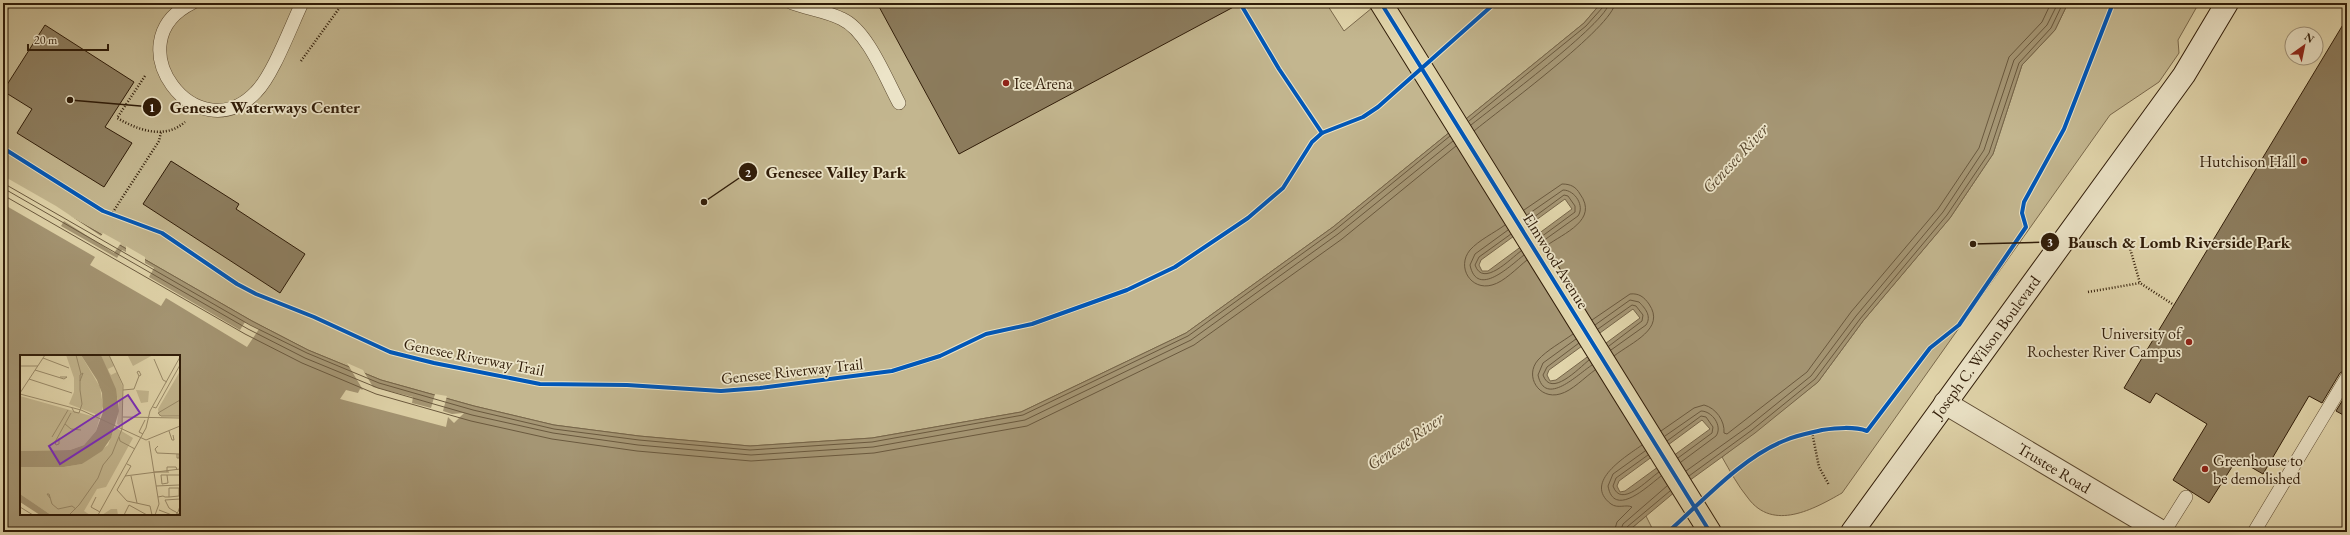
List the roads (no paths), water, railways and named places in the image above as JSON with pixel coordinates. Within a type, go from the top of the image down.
[{"type":"main road","name":"Elmwood Avenue","points":[[1381,3],[1710,532]]},
{"type":"street","name":"Joseph C. Wilson Boulevard","points":[[1852,532],[2184,75],[2227,3]]},
{"type":"street","name":"Trustee Road","points":[[1945,403],[2163,532]]},
{"type":"lane","points":[[183,5],[168,23],[161,42],[161,61],[166,79],[185,100],[204,108],[222,109],[249,99],[262,86],[302,3]]},
{"type":"lane","points":[[792,3],[835,16],[854,27],[863,37],[899,103]]},
{"type":"lane","points":[[2254,532],[2347,377]]},
{"type":"lane","points":[[2163,532],[2186,497]]},
{"type":"water","name":"Genesee River","points":[[1601,3],[2068,3],[2055,30],[2022,65],[1993,154],[1950,218],[1863,321],[1818,382],[1755,433],[1682,486],[1627,532],[3,532],[3,178],[252,321],[308,350],[381,380],[474,406],[554,425],[639,436],[750,446],[872,438],[1021,412],[1186,333],[1333,227],[1584,23]],"holes":[[[1565,199],[1572,209],[1488,271],[1482,271],[1479,265],[1481,260]],[[1633,309],[1640,318],[1556,380],[1550,381],[1547,375],[1549,370]],[[1702,420],[1710,429],[1625,491],[1620,492],[1617,486],[1619,481]]]},
{"type":"place","name":"Ice Arena","points":[[1006,83]]},
{"type":"place","name":"Genesee Waterways Center","points":[[70,100]]},
{"type":"place","name":"Hutchison Hall","points":[[2304,161]]},
{"type":"place","name":"Genesee Valley Park","points":[[704,202]]},
{"type":"place","name":"Bausch & Lomb Riverside Park","points":[[1973,244]]},
{"type":"place","name":"University of Rochester River Campus","points":[[2189,342]]},
{"type":"place","name":"Greenhouse to be demolished","points":[[2205,469]]}]
